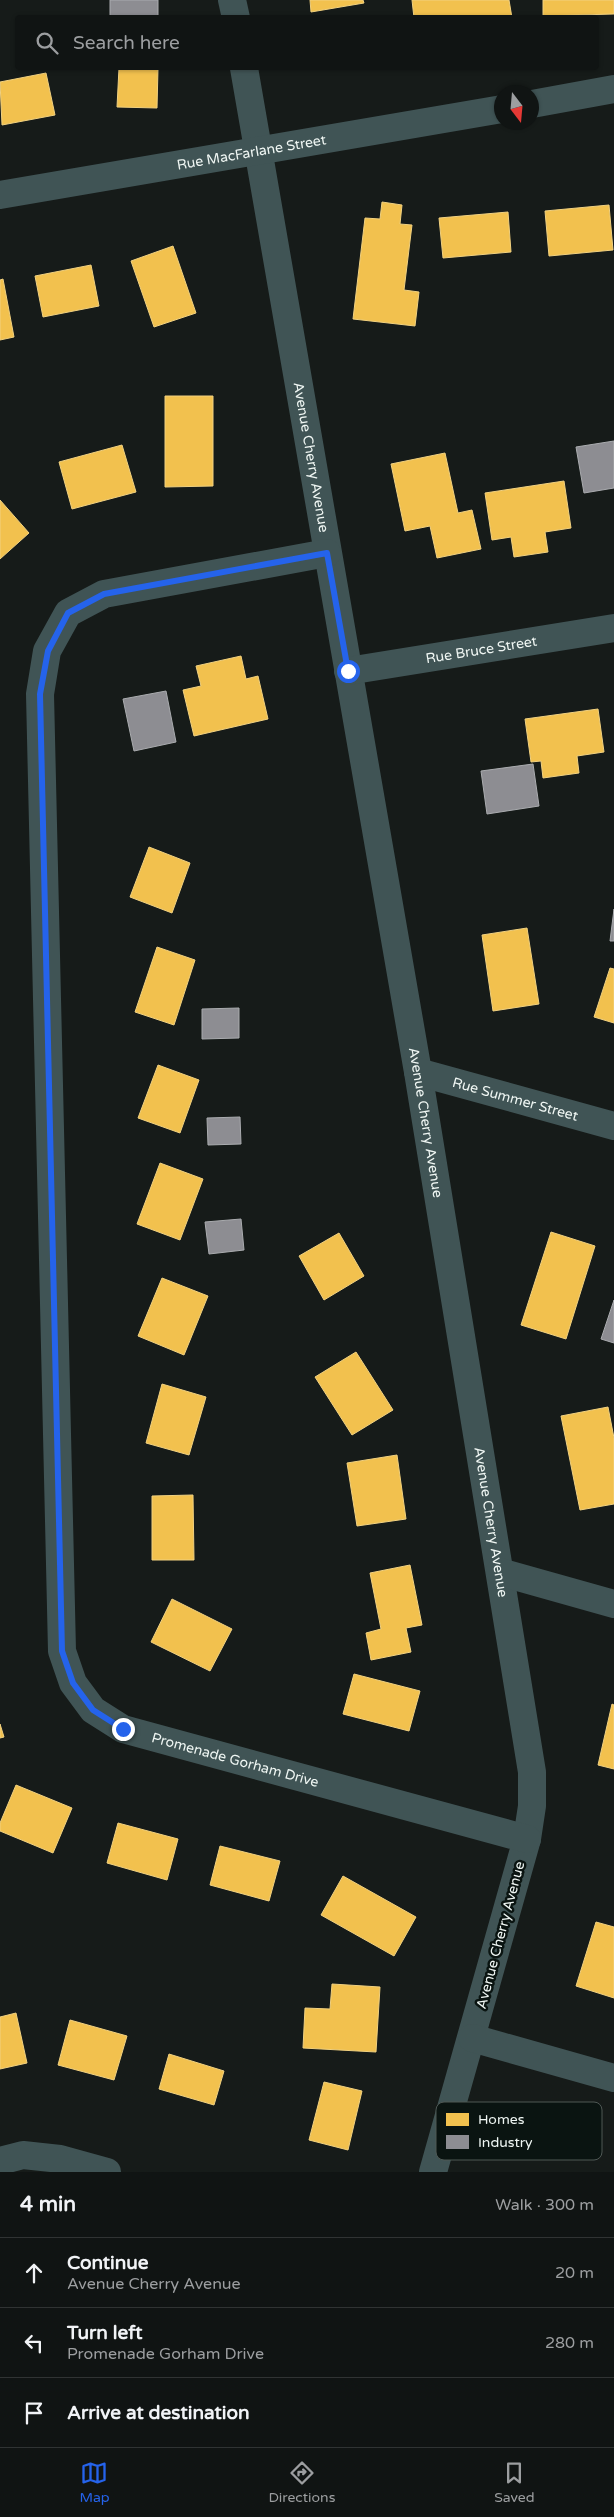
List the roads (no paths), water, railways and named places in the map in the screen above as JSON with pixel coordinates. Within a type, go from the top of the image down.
[{"type":"street","points":[[232,0],[235,15]]},
{"type":"street","name":"Avenue Cherry Avenue","points":[[244,70],[418,1072],[532,1772],[532,1806],[527,1839],[453,2102]]},
{"type":"street","points":[[539,103],[614,89]]},
{"type":"street","name":"Rue MacFarlane Street","points":[[0,195],[259,149],[494,110]]},
{"type":"street","name":"Promenade Gorham Drive","points":[[327,553],[104,594],[68,613],[48,651],[40,694],[62,1651],[73,1683],[93,1710],[123,1729],[527,1839]]},
{"type":"street","name":"Rue Bruce Street","points":[[348,671],[614,628]]},
{"type":"street","name":"Rue Summer Street","points":[[418,1072],[614,1126]]},
{"type":"street","points":[[500,1572],[614,1604]]},
{"type":"street","points":[[472,2038],[614,2078]]},
{"type":"street","points":[[0,2161],[23,2155],[60,2159],[107,2172]]}]
